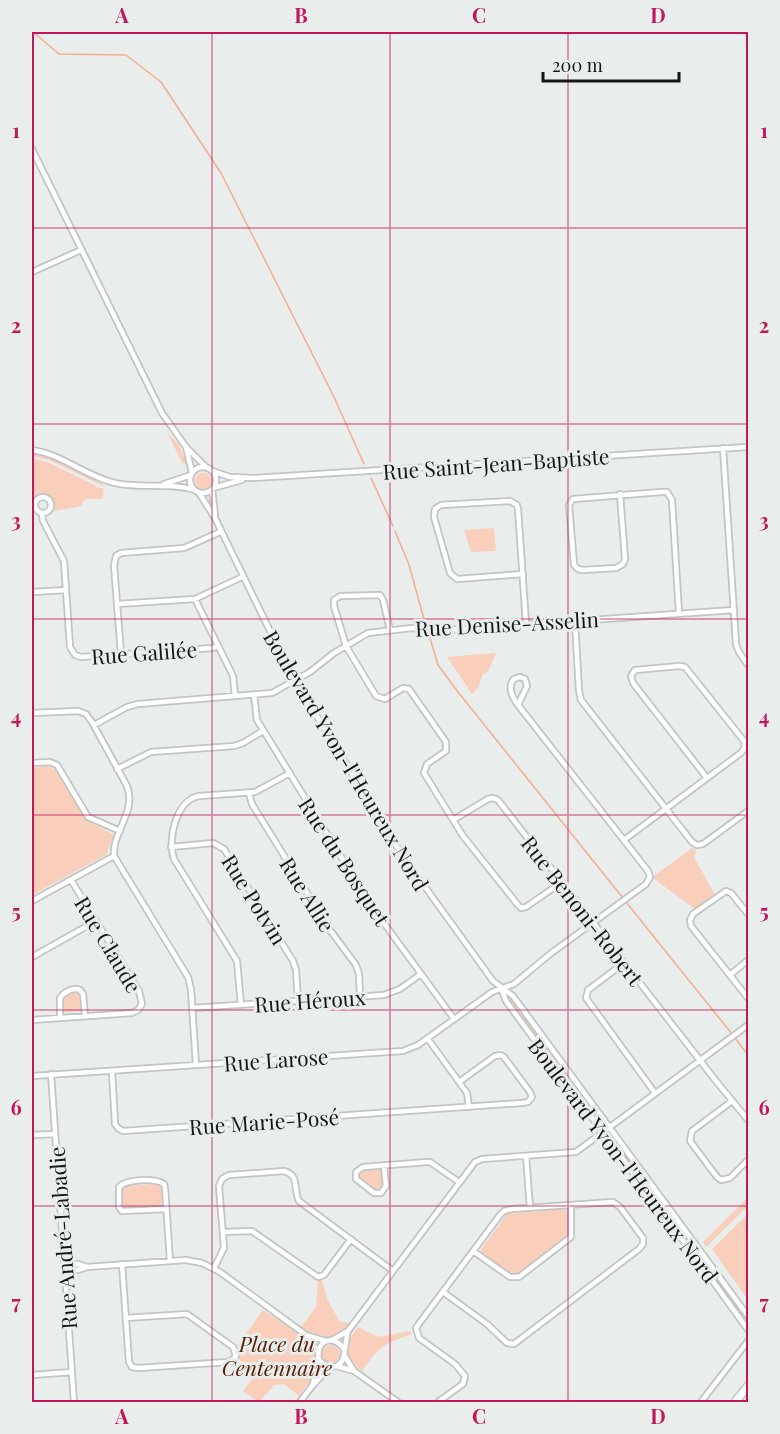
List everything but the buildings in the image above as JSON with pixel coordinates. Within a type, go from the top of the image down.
[{"type":"highway","points":[[735,1402],[748,1386]]},
{"type":"street","points":[[32,149],[159,407],[186,447],[216,480],[213,489],[207,493],[181,487],[131,485],[110,481],[55,456],[32,450]]},
{"type":"street","points":[[32,272],[81,250]]},
{"type":"street","points":[[186,447],[192,474],[191,484],[197,491]]},
{"type":"street","name":"Rue Saint-Jean-Baptiste","points":[[213,489],[244,479],[748,447]]},
{"type":"street","points":[[723,448],[736,646],[748,665]]},
{"type":"street","points":[[162,485],[192,474],[199,468],[209,470]]},
{"type":"street","name":"Rue Saint-Jean-Baptiste","points":[[209,470],[244,479]]},
{"type":"street","name":"Boulevard Yvon-l'Heureux Nord","points":[[213,489],[215,518]]},
{"type":"street","name":"Boulevard Yvon-l'Heureux Nord","points":[[197,491],[215,518],[295,681],[414,874],[482,968],[493,981],[513,996],[748,1316]]},
{"type":"street","points":[[620,494],[625,559],[623,564],[616,568],[583,570],[577,569],[573,562],[569,505],[576,497],[620,494],[664,491],[670,495],[679,613]]},
{"type":"street","points":[[523,574],[462,579],[453,577],[434,517],[435,509],[439,506],[451,505],[510,501],[515,503],[518,509],[523,574],[526,624]]},
{"type":"street","name":"Rue Galilée","points":[[42,513],[43,521],[64,561],[70,648],[73,653],[81,657],[218,646]]},
{"type":"street","points":[[121,654],[115,557],[121,553],[184,549],[220,532]]},
{"type":"street","points":[[117,604],[195,599],[242,577]]},
{"type":"street","points":[[32,592],[66,590]]},
{"type":"street","points":[[390,630],[381,596],[338,597],[334,603],[346,646],[377,697],[385,699],[403,688],[409,689],[447,744],[445,752],[427,764],[424,770],[463,836],[520,907],[526,908],[562,882]]},
{"type":"street","points":[[195,599],[234,678],[235,696]]},
{"type":"street","name":"Rue Denise-Asselin","points":[[94,725],[135,704],[275,692],[371,632],[422,628],[447,630],[734,610]]},
{"type":"street","points":[[575,621],[581,700],[692,842],[698,845],[705,843],[748,811]]},
{"type":"street","points":[[518,705],[527,686],[526,680],[520,677],[514,679],[511,684],[512,695],[518,705],[624,840],[743,752],[744,741],[685,667],[635,670],[631,676],[633,683],[707,778]]},
{"type":"street","name":"Rue du Bosquet","points":[[254,695],[256,718],[263,731],[370,904],[454,1019]]},
{"type":"street","points":[[32,713],[80,711],[87,715],[128,789],[130,800],[114,849],[114,856],[187,974],[190,986],[196,1065]]},
{"type":"street","points":[[117,769],[149,752],[234,746],[263,731]]},
{"type":"street","points":[[32,763],[50,762],[57,765],[87,815],[95,822],[120,831]]},
{"type":"street","points":[[241,1005],[237,961],[175,860],[171,847],[173,832],[188,800],[198,796],[249,793],[263,789],[290,773]]},
{"type":"street","name":"Rue Allie","points":[[249,793],[252,804],[330,930],[356,965],[359,974],[360,997]]},
{"type":"street","name":"Rue Benoni-Robert","points":[[453,820],[488,799],[496,799],[748,1120]]},
{"type":"street","name":"Rue Larose","points":[[32,1076],[396,1052],[415,1047],[492,992],[514,984],[550,954],[648,882],[650,875],[624,840]]},
{"type":"street","name":"Rue Potvin","points":[[171,847],[213,843],[224,849],[293,961],[296,970],[298,1001]]},
{"type":"street","points":[[32,901],[114,856]]},
{"type":"street","name":"Rue Claude","points":[[32,1020],[133,1012],[139,1009],[142,1003],[139,991],[71,879]]},
{"type":"street","points":[[748,914],[732,894],[726,891],[698,910],[690,919],[692,926],[748,998]]},
{"type":"street","points":[[32,957],[96,921]]},
{"type":"street","points":[[730,975],[748,960]]},
{"type":"street","points":[[624,963],[588,990],[586,998],[655,1094]]},
{"type":"street","name":"Rue Héroux","points":[[192,1008],[391,993],[421,974]]},
{"type":"street","name":"Boulevard Yvon-l'Heureux Nord","points":[[501,988],[506,1001],[696,1256],[748,1330]]},
{"type":"street","points":[[60,1018],[61,997],[75,989],[83,994],[85,1016]]},
{"type":"street","points":[[306,1335],[326,1341],[348,1331],[459,1182],[478,1160],[574,1153],[748,1025]]},
{"type":"street","points":[[428,1039],[468,1096],[469,1107]]},
{"type":"street","name":"Rue Marie-Posé","points":[[112,1071],[115,1123],[123,1131],[527,1103],[531,1100],[531,1095],[507,1060],[500,1055],[495,1056],[459,1082]]},
{"type":"street","name":"Rue André-Labadie","points":[[51,1074],[74,1402]]},
{"type":"street","points":[[732,1101],[692,1131],[690,1140],[720,1179],[729,1179],[748,1160]]},
{"type":"street","points":[[32,1135],[55,1134]]},
{"type":"street","points":[[526,1156],[530,1208]]},
{"type":"street","points":[[384,1166],[386,1186],[382,1192],[374,1193],[356,1179],[356,1172],[360,1168],[384,1166],[432,1162],[459,1182]]},
{"type":"street","points":[[214,1268],[223,1251],[219,1185],[223,1177],[284,1171],[291,1173],[295,1178],[296,1195],[299,1201],[393,1271]]},
{"type":"street","points":[[166,1209],[122,1211],[119,1207],[118,1188],[124,1183],[161,1181],[165,1188],[170,1261]]},
{"type":"street","points":[[438,1402],[463,1384],[465,1378],[456,1365],[419,1338],[416,1334],[417,1327],[473,1251],[503,1212],[530,1208],[616,1203],[641,1236],[643,1243],[639,1249],[514,1344],[507,1343],[485,1322],[443,1292]]},
{"type":"street","points":[[473,1251],[510,1277],[519,1277],[571,1237],[571,1205]]},
{"type":"street","points":[[223,1232],[252,1232],[318,1277],[324,1275],[351,1239]]},
{"type":"street","points":[[64,1271],[87,1267],[170,1261],[196,1261],[214,1268],[306,1335],[318,1352],[319,1360],[312,1386]]},
{"type":"street","points":[[64,1265],[78,1264],[87,1267]]},
{"type":"street","points":[[122,1264],[126,1318],[130,1363],[134,1368],[228,1362],[236,1356],[233,1347],[189,1315],[126,1318]]},
{"type":"street","points":[[300,1402],[312,1386],[342,1362],[348,1331]]},
{"type":"street","points":[[332,1340],[340,1343],[344,1349]]},
{"type":"street","points":[[318,1352],[326,1341]]},
{"type":"street","points":[[701,1402],[748,1341]]},
{"type":"street","points":[[344,1355],[354,1371],[398,1402]]},
{"type":"street","points":[[319,1360],[325,1366],[354,1371]]},
{"type":"street","points":[[32,1375],[72,1372]]},
{"type":"green space","points":[[167,432],[179,445],[187,464],[182,463]]},
{"type":"green space","points":[[32,453],[51,458],[102,483],[105,487],[49,460],[32,456]]},
{"type":"green space","points":[[32,458],[49,463],[97,486],[93,490],[98,487],[104,489],[102,499],[87,499],[83,501],[82,506],[54,511],[53,499],[43,495],[34,498],[32,508]]},
{"type":"green space","points":[[203,473],[209,475],[211,481],[209,487],[203,489],[197,487],[195,481],[197,475]]},
{"type":"green space","points":[[494,528],[496,551],[471,552],[464,530]]},
{"type":"green space","points":[[496,653],[488,672],[483,674],[478,688],[472,694],[447,657]]},
{"type":"green space","points":[[48,766],[56,770],[85,819],[114,835],[106,855],[34,894],[32,892],[32,767]]},
{"type":"green space","points":[[692,848],[696,851],[694,857],[715,895],[695,909],[654,879],[654,876]]},
{"type":"green space","points":[[73,993],[78,993],[81,1007],[79,1011],[65,1013],[62,1002]]},
{"type":"green space","points":[[510,998],[599,1120],[597,1121],[508,999]]},
{"type":"green space","points":[[613,1138],[700,1252],[698,1254],[611,1140]]},
{"type":"green space","points":[[364,1170],[381,1170],[383,1185],[381,1189],[375,1190],[361,1179],[359,1174]]},
{"type":"green space","points":[[157,1184],[162,1188],[163,1203],[160,1206],[127,1208],[123,1206],[121,1191],[124,1186]]},
{"type":"green space","points":[[748,1197],[748,1206],[706,1247],[703,1242]]},
{"type":"green space","points":[[564,1209],[568,1213],[568,1235],[517,1275],[511,1274],[480,1251],[507,1214]]},
{"type":"green space","points":[[748,1214],[748,1300],[712,1249]]},
{"type":"green space","points":[[701,1254],[748,1321],[748,1325],[699,1255]]},
{"type":"green space","name":"Place du Centennaire","points":[[318,1280],[322,1280],[327,1298],[339,1321],[349,1323],[332,1337],[320,1337],[301,1327],[316,1307]]},
{"type":"green space","name":"Place du Centennaire","points":[[263,1310],[300,1335],[314,1353],[317,1362],[315,1372],[299,1396],[284,1384],[275,1385],[259,1402],[243,1391],[256,1373],[238,1359],[240,1353],[237,1346]]},
{"type":"green space","points":[[358,1327],[378,1337],[411,1331],[412,1334],[382,1347],[362,1371],[351,1360],[347,1350]]},
{"type":"green space","points":[[331,1345],[337,1348],[340,1354],[337,1360],[331,1363],[325,1360],[322,1354],[325,1348]]},
{"type":"waterway","points":[[33,32],[59,54],[126,55],[161,82],[221,173],[334,397],[364,464]]},
{"type":"waterway","points":[[371,478],[393,526]]},
{"type":"waterway","points":[[395,531],[409,565],[424,619]]},
{"type":"waterway","points":[[430,638],[438,665],[458,692],[623,898]]},
{"type":"waterway","points":[[626,902],[732,1034]]},
{"type":"waterway","points":[[735,1038],[748,1055]]}]
